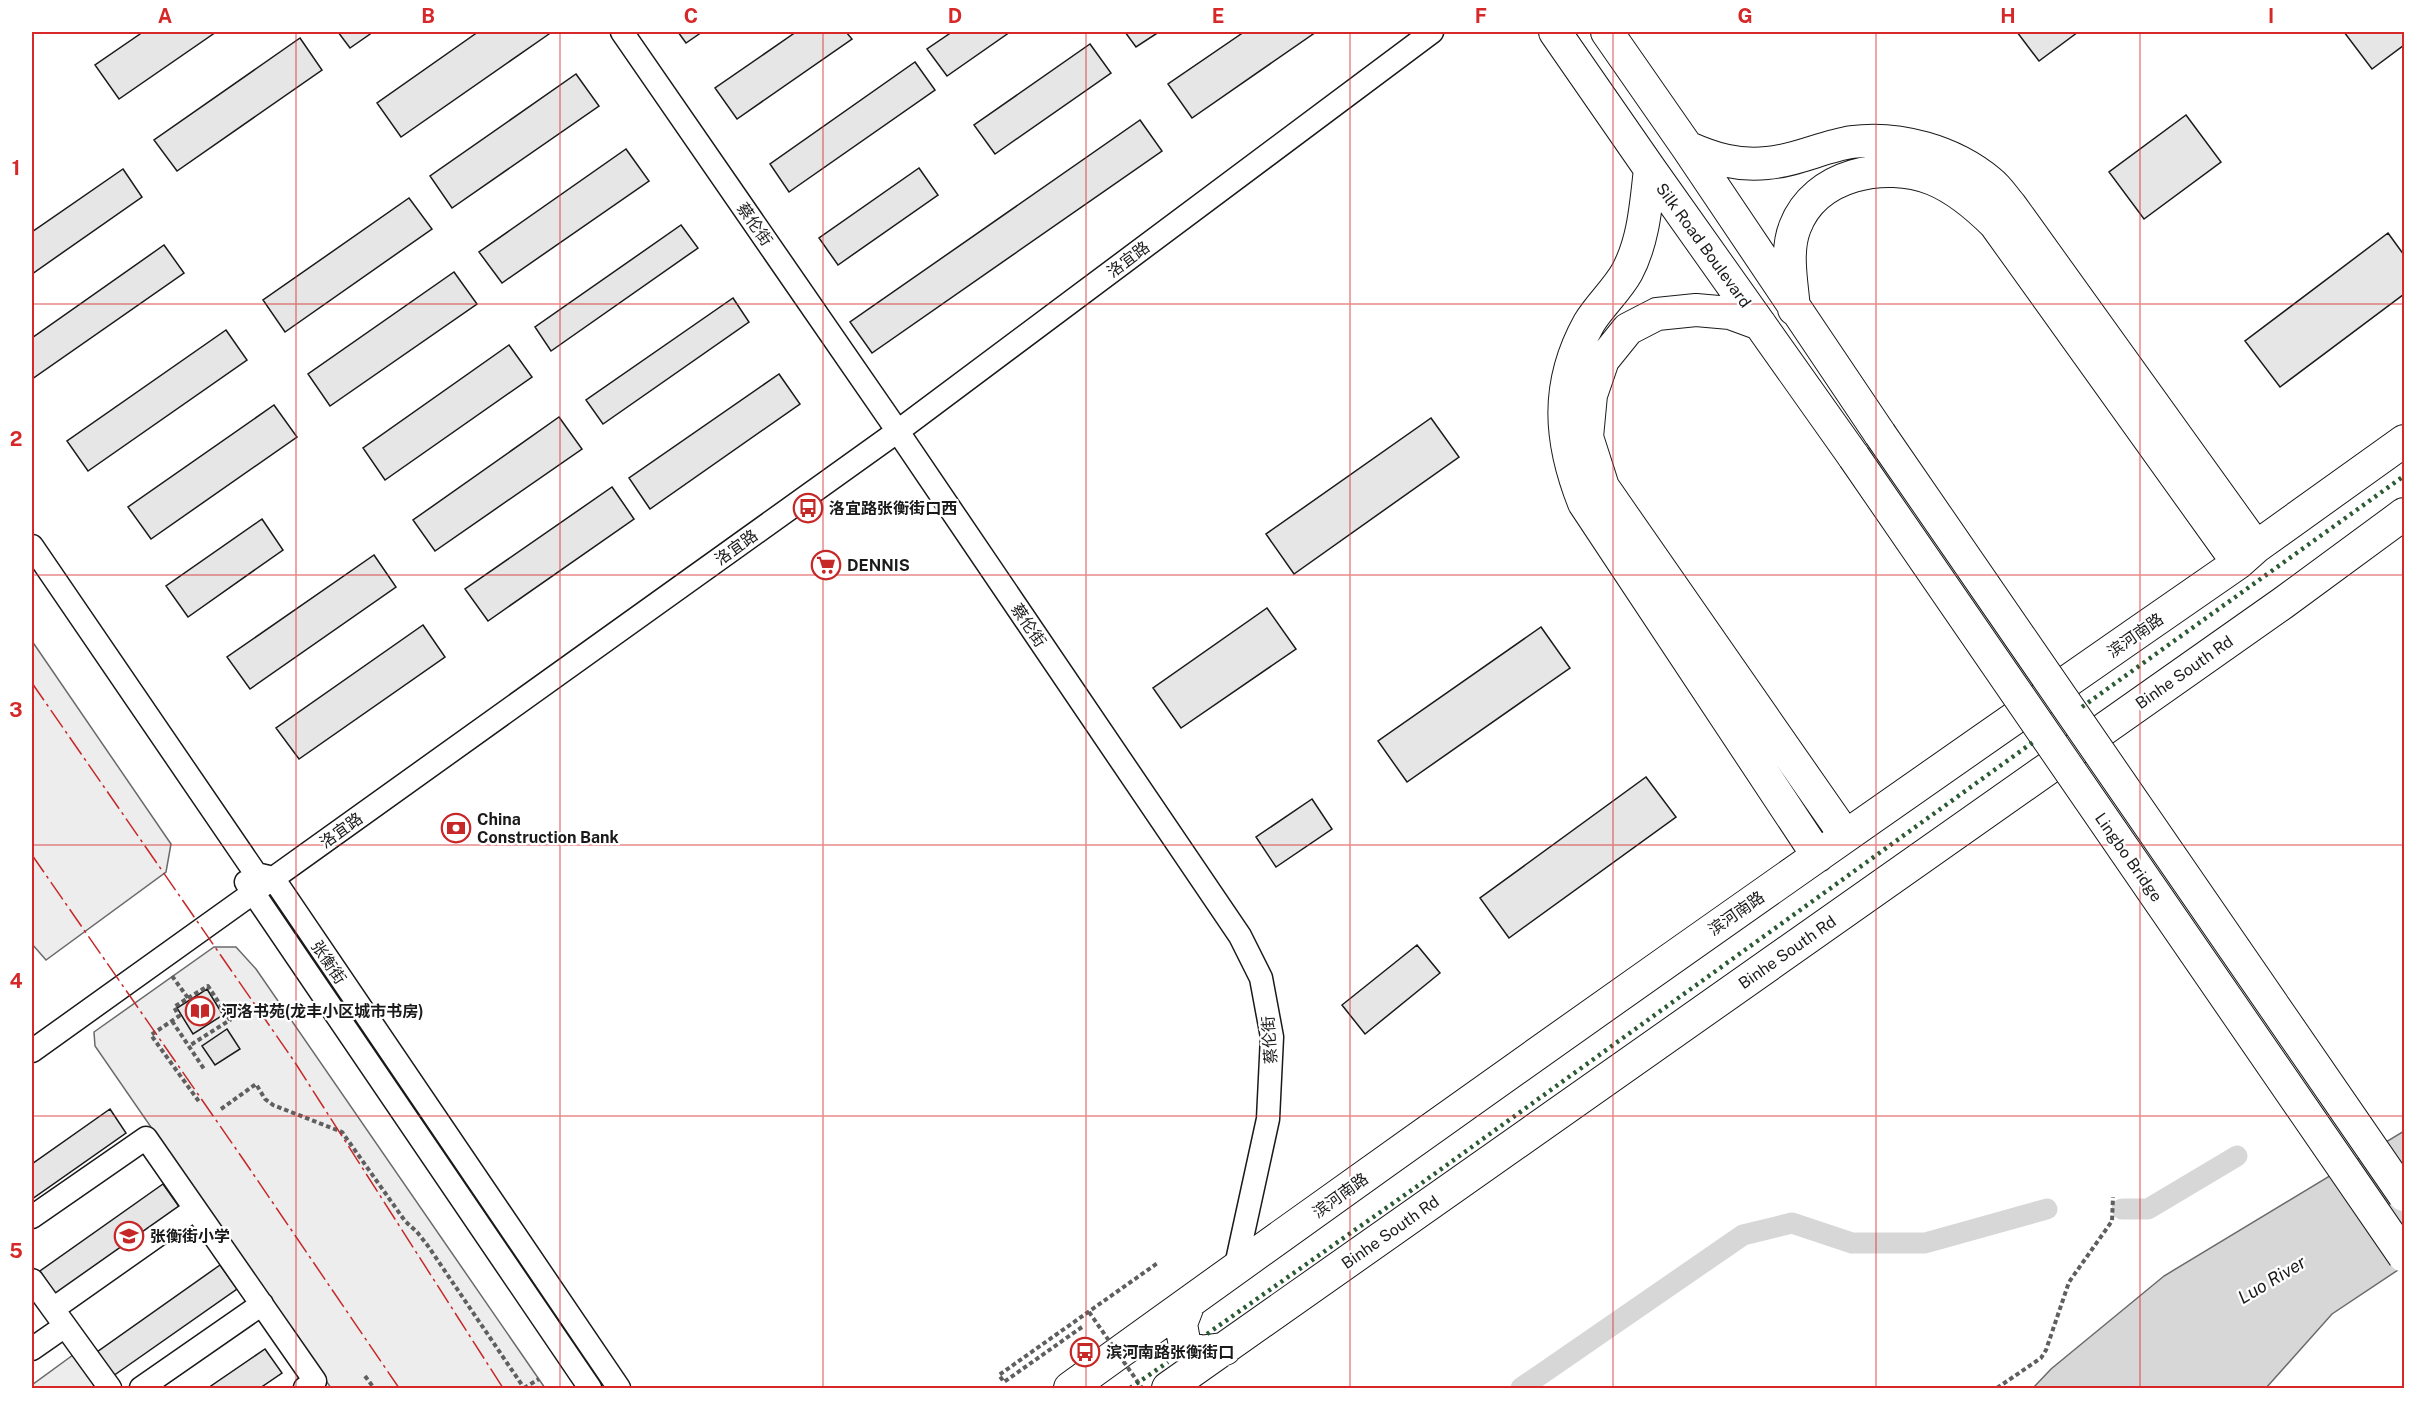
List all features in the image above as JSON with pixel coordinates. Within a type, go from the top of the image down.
[{"type":"highway","name":"Silk Road Boulevard","points":[[1555,32],[1854,457]]},
{"type":"highway","points":[[1606,32],[1687,147],[1794,309]]},
{"type":"highway","points":[[1687,147],[1717,160],[1768,163],[1852,142],[1889,141],[1950,157],[1970,167],[1992,183],[2011,206],[2247,555]]},
{"type":"highway","points":[[1650,169],[1644,221],[1627,273],[1590,322],[1570,366],[1564,417],[1566,446],[1584,503],[1818,856]]},
{"type":"highway","points":[[1794,309],[1792,239],[1796,225],[1816,198],[1831,186],[1850,176],[1874,171],[1904,171],[1932,178],[1979,208],[1995,225],[2247,555]]},
{"type":"highway","name":"Lingbo Bridge","points":[[1794,309],[2404,1195]]},
{"type":"highway","points":[[1760,324],[1730,313],[1696,310],[1657,315],[1628,329],[1603,360],[1591,395],[1587,437],[1603,487],[1845,835]]},
{"type":"highway","name":"滨河南路","points":[[1070,1389],[1845,835],[2247,555],[2404,441]]},
{"type":"highway","name":"Lingbo Bridge","points":[[1854,457],[2404,1256]]},
{"type":"highway","name":"Binhe South Rd","points":[[1168,1389],[2264,617],[2404,514]]},
{"type":"highway","points":[[1189,1303],[1181,1324],[1185,1346],[1200,1352],[1225,1349]]},
{"type":"street","name":"蔡伦街","points":[[622,32],[894,426],[1240,936],[1261,978],[1272,1037],[1268,1119],[1235,1270]]},
{"type":"street","name":"洛宜路","points":[[894,426],[1408,32]]},
{"type":"street","name":"洛宜路","points":[[32,1051],[257,882],[894,426],[1432,32]]},
{"type":"street","name":"张衡街","points":[[32,546],[257,882],[590,1389]]},
{"type":"street","name":"张衡街","points":[[32,569],[619,1389]]},
{"type":"street","name":"洛宜路","points":[[32,1034],[257,882]]},
{"type":"street","points":[[32,1217],[146,1138],[315,1381],[305,1389]]},
{"type":"street","points":[[32,1349],[59,1318],[195,1209]]},
{"type":"street","points":[[32,1280],[110,1389]]},
{"type":"street","points":[[141,1389],[262,1304]]},
{"type":"path","points":[[172,976],[188,998]]},
{"type":"path","points":[[189,1046],[230,1020],[208,986],[174,1007],[179,1016],[152,1035],[200,1103]]},
{"type":"path","points":[[172,1021],[204,1069]]},
{"type":"path","points":[[221,1109],[256,1084],[265,1099],[273,1105],[342,1132],[405,1221],[428,1246],[524,1388],[539,1379]]},
{"type":"path","points":[[1997,1389],[2041,1358],[2046,1350],[2069,1282],[2112,1221],[2114,1197]]},
{"type":"path","points":[[1082,1327],[1004,1382],[999,1375],[1159,1262]]},
{"type":"path","points":[[1089,1312],[1142,1389]]},
{"type":"path","points":[[365,1376],[374,1389]]},
{"type":"shaded area","points":[[32,641],[171,844],[166,872],[46,960],[32,944]]},
{"type":"shaded area","points":[[214,947],[236,947],[256,969],[545,1388],[331,1388],[95,1046],[94,1032]]},
{"type":"shaded area","points":[[73,1355],[97,1388],[32,1388],[32,1385]]},
{"type":"water","name":"Luo River","points":[[2404,1131],[2404,1266],[2332,1314],[2266,1388],[2033,1388],[2051,1369],[2164,1276]]},
{"type":"building","points":[[143,32],[216,32],[119,99],[95,65]]},
{"type":"building","points":[[338,32],[373,32],[350,48]]},
{"type":"building","points":[[478,32],[547,32],[549,34],[401,137],[377,103]]},
{"type":"building","points":[[678,32],[702,32],[686,43]]},
{"type":"building","points":[[796,32],[846,32],[852,39],[737,119],[715,88]]},
{"type":"building","points":[[952,32],[1010,32],[947,76],[927,49]]},
{"type":"building","points":[[1125,32],[1159,32],[1136,47]]},
{"type":"building","points":[[1244,32],[1316,32],[1192,118],[1168,84]]},
{"type":"building","points":[[2017,32],[2078,32],[2039,61]]},
{"type":"building","points":[[2344,32],[2404,32],[2404,45],[2372,69]]},
{"type":"building","points":[[300,38],[322,70],[177,171],[154,140]]},
{"type":"building","points":[[1090,44],[1111,73],[995,154],[974,125]]},
{"type":"building","points":[[915,62],[935,90],[789,192],[770,164]]},
{"type":"building","points":[[576,74],[599,106],[452,208],[430,176]]},
{"type":"building","points":[[2186,115],[2221,162],[2144,219],[2109,172]]},
{"type":"building","points":[[1140,120],[1162,151],[872,353],[850,322]]},
{"type":"building","points":[[626,149],[649,181],[502,283],[479,252]]},
{"type":"building","points":[[919,168],[938,195],[838,265],[819,238]]},
{"type":"building","points":[[123,169],[142,197],[32,274],[32,232]]},
{"type":"building","points":[[409,198],[432,229],[285,332],[263,300]]},
{"type":"building","points":[[681,225],[698,248],[551,351],[535,327]]},
{"type":"building","points":[[2388,233],[2404,255],[2404,294],[2280,387],[2245,341]]},
{"type":"building","points":[[164,245],[184,273],[32,379],[32,338]]},
{"type":"building","points":[[454,272],[477,304],[330,406],[308,374]]},
{"type":"building","points":[[733,298],[749,322],[603,424],[586,400]]},
{"type":"building","points":[[226,330],[247,360],[88,471],[67,441]]},
{"type":"building","points":[[509,345],[532,377],[385,480],[363,448]]},
{"type":"building","points":[[779,374],[800,404],[650,509],[629,478]]},
{"type":"building","points":[[274,405],[297,437],[151,539],[128,507]]},
{"type":"building","points":[[559,417],[582,449],[435,551],[413,520]]},
{"type":"building","points":[[1431,418],[1459,457],[1294,574],[1266,534]]},
{"type":"building","points":[[612,487],[634,519],[488,621],[465,589]]},
{"type":"building","points":[[262,519],[283,550],[188,617],[166,586]]},
{"type":"building","points":[[374,555],[396,587],[250,689],[227,657]]},
{"type":"building","points":[[1267,608],[1296,649],[1181,728],[1153,688]]},
{"type":"building","points":[[423,625],[445,657],[299,759],[276,728]]},
{"type":"building","points":[[1541,627],[1570,668],[1407,782],[1378,741]]},
{"type":"building","points":[[1646,777],[1676,817],[1509,938],[1480,898]]},
{"type":"building","points":[[1312,799],[1332,829],[1276,867],[1256,837]]},
{"type":"building","points":[[1417,945],[1440,973],[1365,1034],[1342,1005]]},
{"type":"building","name":"河洛书苑(龙丰小区城市书房)","points":[[207,989],[223,1015],[193,1034],[177,1008]]},
{"type":"building","name":"河洛书苑(龙丰小区城市书房)","points":[[227,1029],[240,1049],[215,1065],[202,1046]]},
{"type":"building","points":[[110,1109],[126,1133],[32,1199],[32,1164]]},
{"type":"building","points":[[163,1184],[180,1208],[56,1295],[40,1271]]},
{"type":"building","points":[[220,1265],[237,1289],[113,1376],[97,1352]]},
{"type":"building","points":[[265,1349],[282,1373],[260,1388],[208,1388]]},
{"type":"waterway","points":[[2122,1209],[2148,1209],[2237,1156]]},
{"type":"waterway","points":[[1521,1388],[1743,1235],[1792,1223],[1852,1243],[1925,1243],[2047,1209]]},
{"type":"hedge","points":[[2082,707],[2404,476]]},
{"type":"hedge","points":[[1207,1334],[1426,1180],[2036,740]]},
{"type":"hedge","points":[[1130,1388],[1168,1362]]},
{"type":"power","points":[[32,683],[294,1061],[503,1388]]},
{"type":"power","points":[[32,855],[399,1388]]},
{"type":"place","name":"洛宜路张衡街口西","points":[[808,508]]},
{"type":"place","name":"DENNIS","points":[[826,565]]},
{"type":"place","name":"China Construction Bank","points":[[456,828]]},
{"type":"place","name":"河洛书苑(龙丰小区城市书房)","points":[[200,1011]]},
{"type":"place","name":"张衡街小学","points":[[129,1236]]},
{"type":"place","name":"滨河南路张衡街口","points":[[1085,1352]]}]
